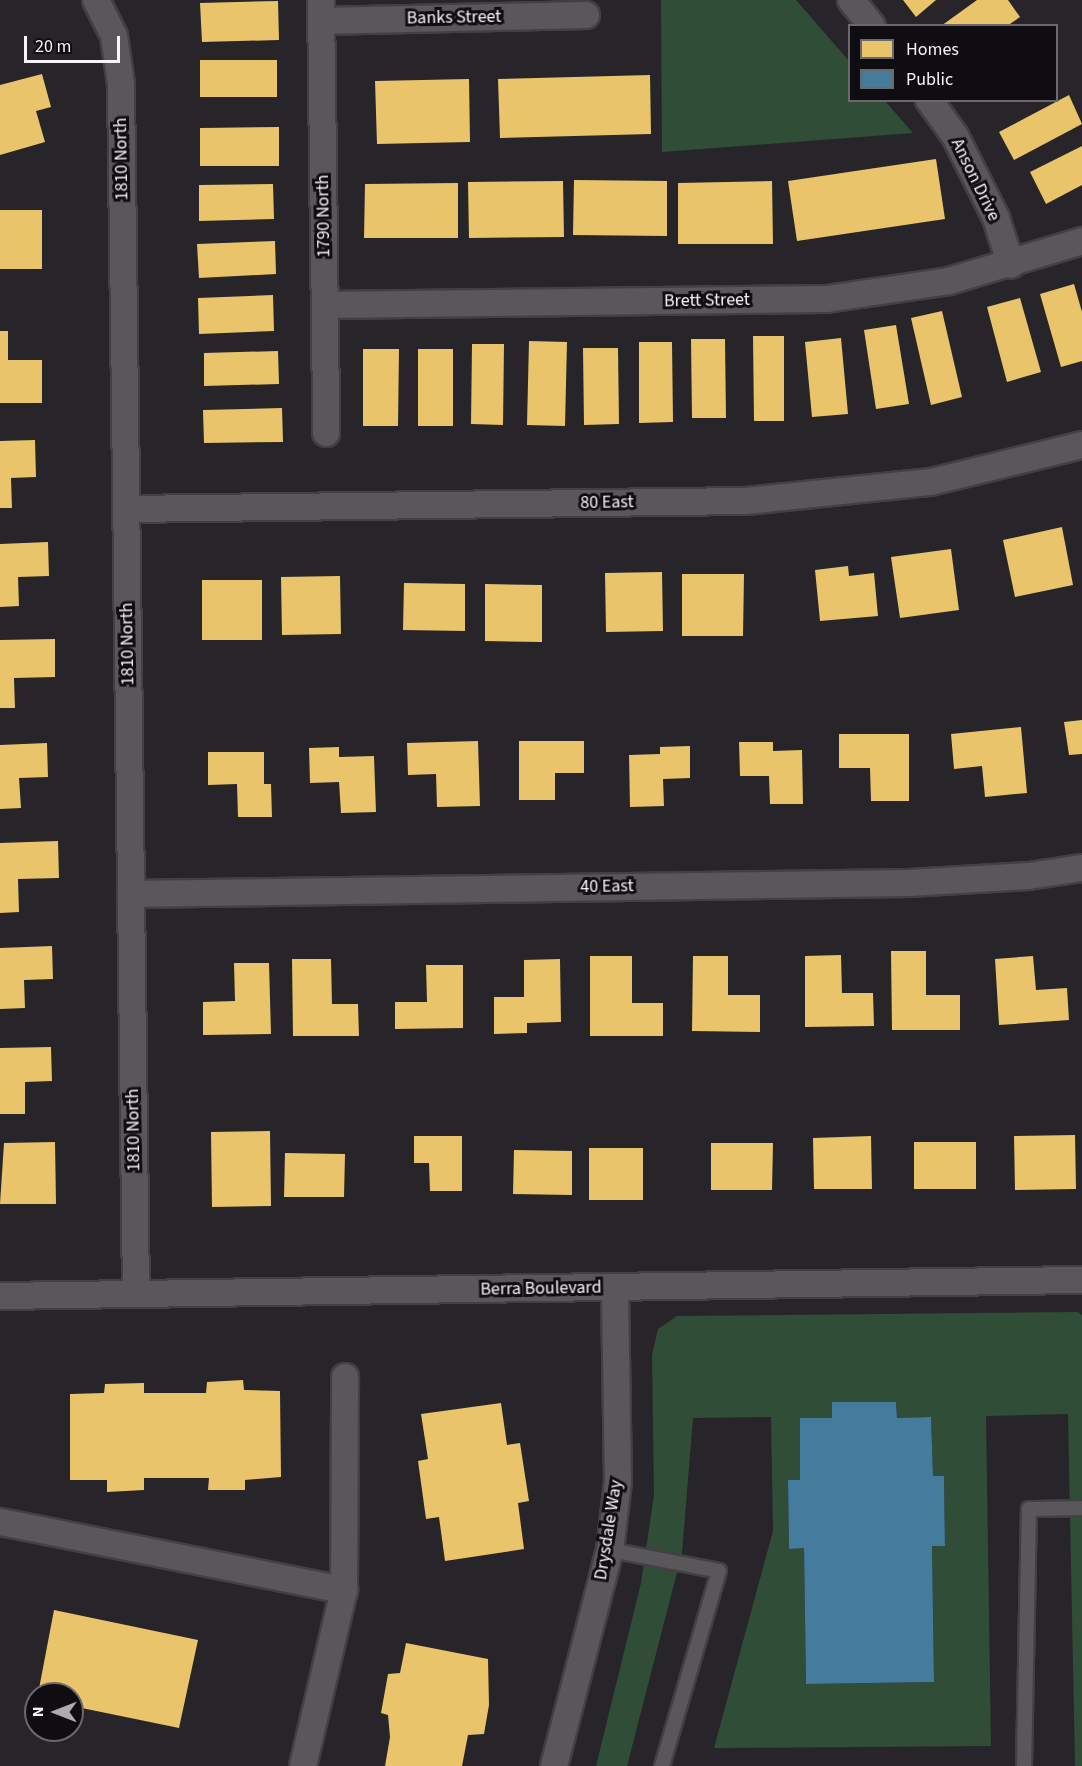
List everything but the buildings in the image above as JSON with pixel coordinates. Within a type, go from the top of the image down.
[{"type":"street","name":"1810 North","points":[[96,0],[114,36],[121,84],[136,1294]]},
{"type":"street","points":[[851,0],[870,24]]},
{"type":"street","name":"Banks Street","points":[[321,10],[586,15]]},
{"type":"street","name":"1790 North","points":[[321,10],[326,433]]},
{"type":"street","name":"Anson Drive","points":[[930,102],[955,136],[996,218],[1011,265]]},
{"type":"street","name":"Brett Street","points":[[325,305],[827,299],[950,281],[1011,265],[1082,242]]},
{"type":"street","name":"80 East","points":[[127,509],[746,501],[931,482],[1082,445]]},
{"type":"street","name":"40 East","points":[[132,894],[909,883],[1029,876],[1082,868]]},
{"type":"street","name":"Berra Boulevard","points":[[0,1296],[1082,1280]]},
{"type":"street","name":"Drysdale Way","points":[[554,1766],[610,1550],[618,1482],[615,1288]]},
{"type":"street","points":[[303,1766],[344,1590],[345,1377]]},
{"type":"street","points":[[0,1522],[344,1590]]},
{"type":"lane","points":[[1024,1766],[1029,1509],[1082,1508]]},
{"type":"lane","points":[[610,1550],[719,1571],[662,1766]]},
{"type":"green space","points":[[661,0],[796,0],[848,60],[848,102],[886,102],[913,133],[662,152]]},
{"type":"green space","points":[[1078,1312],[1082,1315],[1082,1766],[1075,1766],[1068,1414],[986,1416],[991,1746],[714,1748],[773,1531],[771,1417],[693,1418],[682,1553],[627,1766],[596,1766],[641,1583],[654,1495],[652,1355],[658,1329],[677,1316]],"holes":[[[832,1402],[896,1402],[897,1418],[931,1417],[933,1476],[944,1477],[945,1545],[932,1546],[934,1682],[806,1684],[804,1548],[789,1548],[788,1481],[800,1480],[800,1418],[832,1418]]]}]
